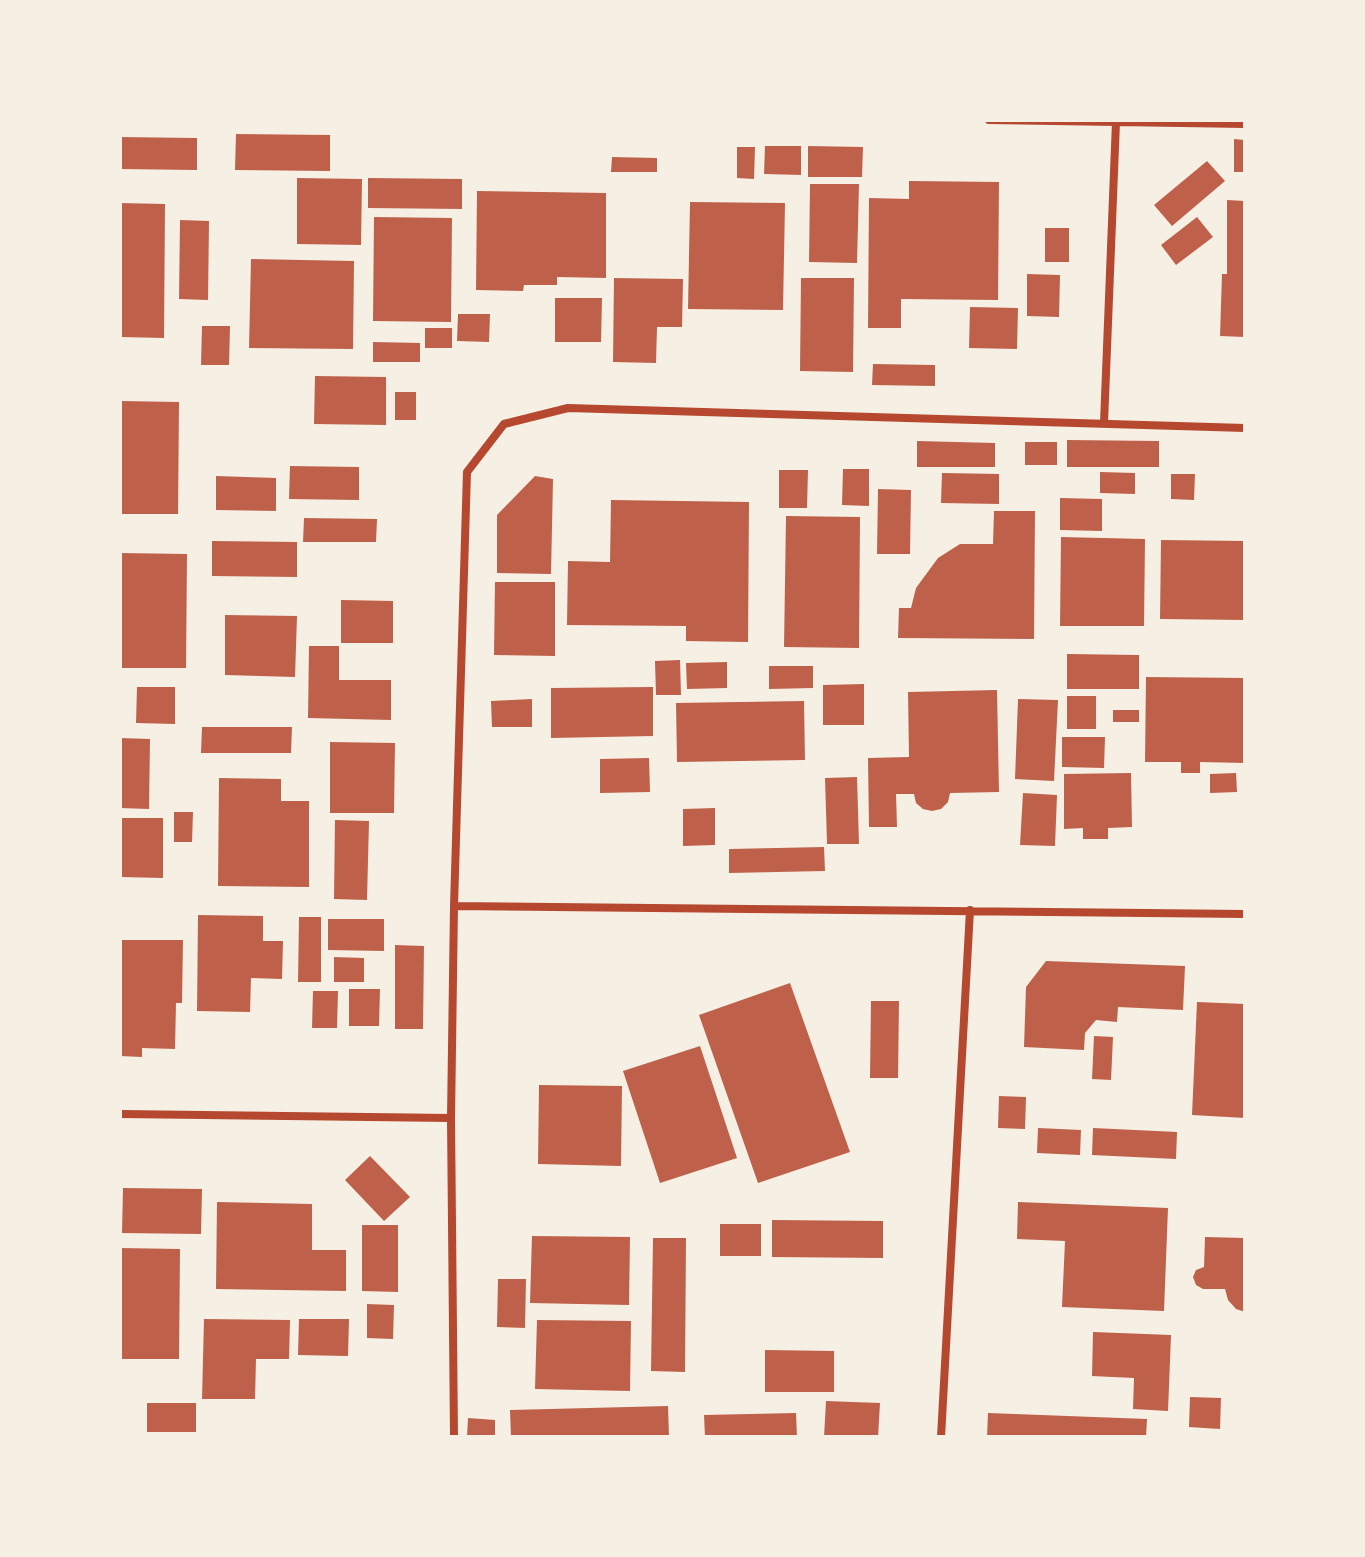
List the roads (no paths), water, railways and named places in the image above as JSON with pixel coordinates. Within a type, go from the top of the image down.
[{"type":"street","points":[[989,120],[1245,124]]},
{"type":"street","points":[[1104,423],[1116,122]]},
{"type":"street","points":[[454,1437],[451,1118],[467,472],[504,424],[568,408],[1245,428]]},
{"type":"street","points":[[454,906],[1245,914]]},
{"type":"street","points":[[941,1437],[970,910]]},
{"type":"street","points":[[120,1114],[451,1118]]}]
